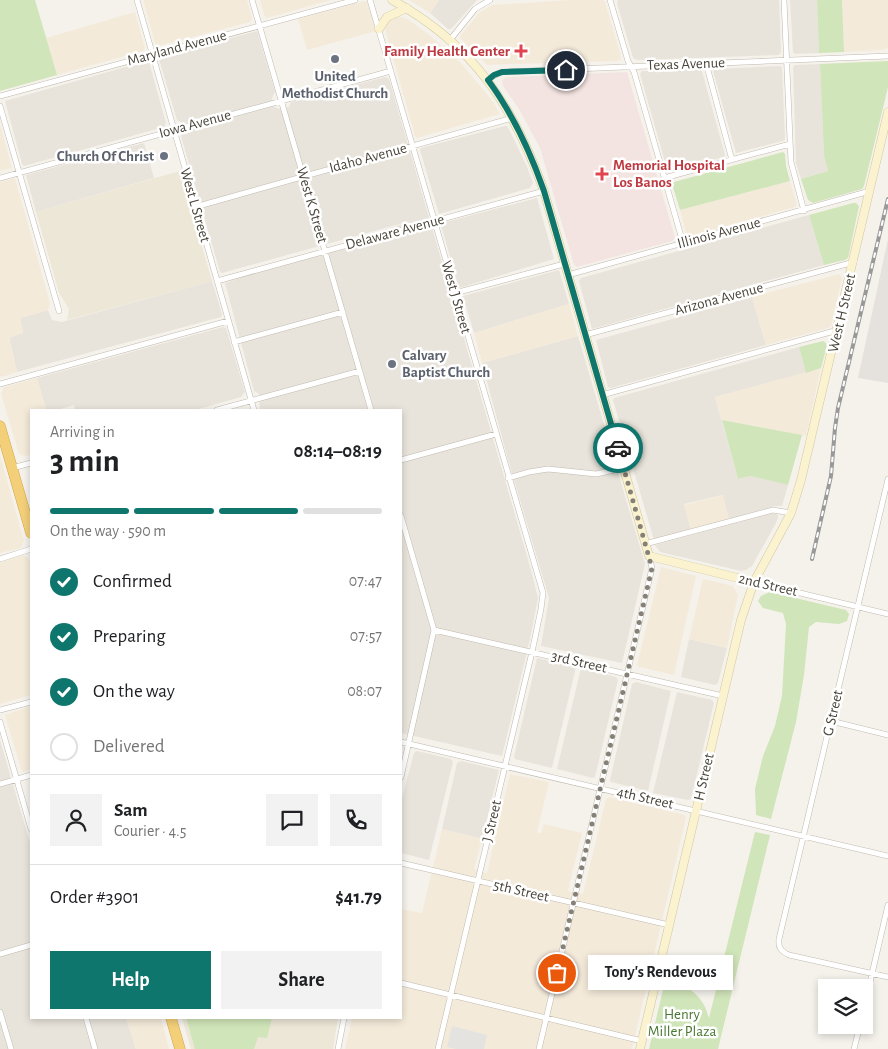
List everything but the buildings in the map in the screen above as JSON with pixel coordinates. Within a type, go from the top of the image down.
[{"type":"highway","points":[[0,426],[30,531]]},
{"type":"highway","points":[[171,1019],[180,1049]]},
{"type":"street","name":"West L Street","points":[[137,0],[254,409]]},
{"type":"street","name":"West K Street","points":[[252,0],[371,409]]},
{"type":"street","name":"Maryland Avenue","points":[[0,96],[355,0]]},
{"type":"street","name":"West J Street","points":[[370,0],[543,593]]},
{"type":"street","points":[[392,0],[407,8],[450,40],[488,80],[513,118],[544,191],[652,568],[539,1049]]},
{"type":"street","points":[[450,40],[475,10],[481,4],[490,0]]},
{"type":"street","points":[[610,0],[683,243]]},
{"type":"street","points":[[784,0],[792,168],[804,210]]},
{"type":"street","points":[[379,29],[387,17],[407,8]]},
{"type":"street","name":"Texas Avenue","points":[[488,80],[502,72],[888,56]]},
{"type":"street","points":[[706,63],[732,160]]},
{"type":"street","name":"Iowa Avenue","points":[[0,178],[391,71]]},
{"type":"street","points":[[0,106],[59,311]]},
{"type":"street","name":"West H Street","points":[[790,513],[811,444],[888,112]]},
{"type":"street","name":"Idaho Avenue","points":[[195,207],[513,118]]},
{"type":"street","points":[[664,178],[790,144]]},
{"type":"street","name":"Delaware Avenue","points":[[216,281],[544,191]]},
{"type":"street","name":"Illinois Avenue","points":[[568,275],[870,191]]},
{"type":"street","name":"Arizona Avenue","points":[[585,336],[854,262]]},
{"type":"street","points":[[455,293],[564,264]]},
{"type":"street","points":[[234,342],[343,312]]},
{"type":"street","points":[[0,384],[228,321]]},
{"type":"street","points":[[602,395],[838,330]]},
{"type":"street","points":[[220,409],[360,371]]},
{"type":"street","points":[[402,460],[496,434]]},
{"type":"street","points":[[12,468],[30,463]]},
{"type":"street","points":[[508,478],[548,469],[596,474],[623,468]]},
{"type":"street","name":"G Street","points":[[872,974],[789,955],[782,952],[778,946],[888,479]]},
{"type":"street","points":[[645,544],[773,510],[790,513]]},
{"type":"street","name":"H Street","points":[[640,1049],[741,620],[754,582],[782,533],[790,513]]},
{"type":"street","points":[[402,773],[434,630],[403,531]]},
{"type":"street","points":[[0,559],[30,549]]},
{"type":"street","name":"2nd Street","points":[[649,556],[888,614]]},
{"type":"street","name":"J Street","points":[[438,1049],[532,652],[543,593]]},
{"type":"street","name":"3rd Street","points":[[434,630],[723,696]]},
{"type":"street","points":[[0,710],[30,702]]},
{"type":"street","points":[[831,721],[888,736]]},
{"type":"street","points":[[0,722],[30,826]]},
{"type":"street","name":"4th Street","points":[[402,742],[888,856]]},
{"type":"street","points":[[0,784],[30,775]]},
{"type":"street","name":"5th Street","points":[[402,863],[669,925]]},
{"type":"street","points":[[871,979],[888,905]]},
{"type":"street","points":[[0,954],[30,945]]},
{"type":"street","points":[[872,974],[888,977]]},
{"type":"street","points":[[402,984],[642,1040]]},
{"type":"street","points":[[0,1012],[11,1049]]},
{"type":"street","points":[[86,1019],[95,1049]]},
{"type":"street","points":[[338,1049],[344,1019]]},
{"type":"street","points":[[854,1049],[858,1034]]},
{"type":"shaded area","points":[[143,0],[247,0],[252,18],[250,22],[158,46],[155,43]]},
{"type":"shaded area","points":[[260,0],[331,0],[267,18],[264,15]]},
{"type":"shaded area","points":[[409,0],[439,0],[430,13]]},
{"type":"shaded area","points":[[439,0],[477,0],[451,29],[448,29],[430,13]]},
{"type":"shaded area","points":[[603,0],[605,2],[621,59],[618,61],[487,65],[460,38],[480,12],[492,5]]},
{"type":"shaded area","points":[[618,0],[779,0],[781,52],[779,55],[637,60],[633,58],[617,3]]},
{"type":"shaded area","points":[[790,0],[817,0],[819,53],[795,54],[793,52]]},
{"type":"shaded area","points":[[842,0],[888,0],[888,48],[883,50],[844,52]]},
{"type":"shaded area","points":[[365,1],[368,3],[376,31],[307,50],[298,19]]},
{"type":"shaded area","points":[[135,12],[145,48],[143,51],[57,75],[46,38]]},
{"type":"shaded area","points":[[398,16],[406,18],[427,33],[461,63],[491,99],[500,114],[417,138],[385,29],[390,18]]},
{"type":"shaded area","points":[[257,31],[275,92],[272,98],[274,107],[280,109],[289,107],[291,102],[385,77],[389,79],[538,598],[502,756],[402,733],[402,409],[260,409],[259,394],[254,391],[225,283],[414,220],[220,272],[181,136],[183,132],[181,122],[177,120],[160,57]]},
{"type":"shaded area","points":[[149,62],[166,123],[164,127],[24,166],[22,164],[5,101]]},
{"type":"shaded area","points":[[820,64],[824,156],[828,171],[801,179],[796,163],[793,67],[795,65]]},
{"type":"shaded area","points":[[780,66],[782,68],[785,139],[736,153],[713,71],[715,69]]},
{"type":"shaded area","points":[[700,69],[725,155],[724,157],[670,171],[667,169],[640,74],[642,71]]},
{"type":"shaded area","name":"Memorial Hospital Los Banos","points":[[627,72],[675,238],[672,241],[577,267],[574,265],[540,148],[519,109],[503,86],[502,80],[507,77]]},
{"type":"shaded area","points":[[0,124],[12,168],[0,171]]},
{"type":"shaded area","points":[[507,126],[513,137],[527,167],[533,183],[530,188],[439,214],[421,148]]},
{"type":"shaded area","points":[[144,143],[154,178],[36,212],[26,175]]},
{"type":"shaded area","points":[[180,171],[212,281],[67,320],[69,309],[59,293],[36,212]]},
{"type":"shaded area","points":[[15,178],[50,303],[48,310],[20,318],[23,333],[9,338],[17,372],[2,377],[0,376],[0,182]]},
{"type":"shaded area","points":[[790,181],[797,204],[795,207],[692,236],[686,234],[680,210]]},
{"type":"shaded area","points":[[537,198],[554,259],[459,288],[442,223]]},
{"type":"shaded area","points":[[809,215],[824,265],[592,329],[579,281],[581,278]]},
{"type":"shaded area","points":[[888,239],[888,383],[858,378]]},
{"type":"shaded area","points":[[559,270],[569,304],[474,333],[463,296]]},
{"type":"shaded area","points":[[839,274],[842,278],[831,326],[766,345],[752,297]]},
{"type":"shaded area","points":[[212,281],[222,314],[221,317],[17,372],[9,337],[23,333],[20,318],[48,310],[52,320],[62,322]]},
{"type":"shaded area","points":[[752,297],[766,345],[611,388],[608,387],[596,340]]},
{"type":"shaded area","points":[[569,304],[578,336],[482,363],[474,333]]},
{"type":"shaded area","points":[[223,327],[226,328],[245,392],[241,397],[199,409],[75,409],[74,405],[60,409],[46,409],[37,378]]},
{"type":"shaded area","points":[[578,336],[645,564],[622,663],[541,646],[549,598],[482,363]]},
{"type":"shaded area","points":[[799,347],[806,373],[715,397],[738,479],[750,476],[788,485],[782,506],[775,506],[729,519],[722,495],[684,504],[691,530],[654,540],[613,400],[614,398]]},
{"type":"shaded area","points":[[821,368],[806,436],[722,420],[715,397]]},
{"type":"shaded area","points":[[37,378],[46,409],[30,409],[30,455],[19,454],[1,394],[4,387]]},
{"type":"shaded area","points":[[0,455],[24,541],[21,548],[0,553]]},
{"type":"shaded area","points":[[723,495],[729,519],[691,530],[684,505]]},
{"type":"shaded area","points":[[773,513],[778,515],[775,525],[752,566],[746,570],[741,571],[660,552],[655,545]]},
{"type":"shaded area","points":[[23,555],[30,562],[30,695],[0,704],[0,562]]},
{"type":"shaded area","points":[[661,567],[696,576],[674,675],[637,665]]},
{"type":"shaded area","points":[[703,579],[733,586],[738,595],[727,648],[689,639]]},
{"type":"shaded area","points":[[689,639],[727,648],[718,683],[715,685],[681,677]]},
{"type":"shaded area","points":[[537,658],[576,667],[552,768],[515,759],[514,757]]},
{"type":"shaded area","points":[[581,668],[616,677],[618,680],[595,777],[593,778],[557,769]]},
{"type":"shaded area","points":[[636,682],[671,691],[648,791],[611,782],[610,780],[632,684]]},
{"type":"shaded area","points":[[677,692],[712,700],[714,703],[691,799],[688,800],[653,793]]},
{"type":"shaded area","points":[[30,706],[30,769],[23,772],[21,769],[5,715]]},
{"type":"shaded area","points":[[0,740],[30,843],[30,1019],[126,1019],[136,1049],[0,1049]]},
{"type":"shaded area","points":[[417,751],[451,759],[453,762],[429,860],[402,853],[402,798],[414,753]]},
{"type":"shaded area","points":[[461,761],[499,770],[482,839],[442,829],[457,763]]},
{"type":"shaded area","points":[[510,774],[549,782],[537,833],[541,833],[544,824],[582,833],[568,891],[583,894],[606,799],[609,797],[685,815],[686,818],[632,1049],[345,1049],[352,1019],[402,1019],[402,909],[422,913],[442,829],[482,839],[474,869],[487,873]]},
{"type":"shaded area","points":[[126,1019],[161,1019],[169,1049],[136,1049]]},
{"type":"shaded area","points":[[182,1019],[338,1019],[333,1049],[191,1049]]},
{"type":"shaded area","points":[[452,1026],[487,1035],[484,1049],[456,1049],[447,1047]]},
{"type":"green space","points":[[0,0],[35,0],[57,75],[0,91]]},
{"type":"green space","points":[[817,0],[842,0],[844,52],[819,53]]},
{"type":"green space","points":[[888,61],[888,87],[864,186],[862,189],[813,203],[808,200],[801,179],[828,171],[824,156],[820,64]]},
{"type":"green space","points":[[783,152],[790,181],[680,210],[672,184],[674,182]]},
{"type":"green space","points":[[853,203],[859,206],[848,258],[824,265],[809,215]]},
{"type":"green space","points":[[823,341],[827,346],[821,368],[806,373],[799,347]]},
{"type":"green space","points":[[722,420],[802,435],[788,485],[750,476],[738,479]]},
{"type":"green space","points":[[770,592],[846,610],[849,614],[847,621],[839,624],[816,622],[809,627],[804,675],[796,722],[771,819],[756,815],[755,789],[763,756],[775,726],[782,696],[786,624],[783,613],[763,608],[758,601],[761,596]]},
{"type":"green space","name":"Henry Miller Plaza","points":[[755,832],[770,835],[718,1049],[649,1049],[665,981],[683,986],[698,996],[709,1018]]},
{"type":"green space","points":[[186,1019],[272,1019],[267,1038],[258,1037],[254,1049],[195,1049]]},
{"type":"railway","points":[[812,559],[831,476],[838,408],[888,199]]},
{"type":"way so far","points":[[557,973],[652,568],[618,448]]},
{"type":"place","name":"Family Health Center","points":[[521,51]]},
{"type":"place","name":"United Methodist Church","points":[[335,59]]},
{"type":"place","name":"Church Of Christ","points":[[164,156]]},
{"type":"place","name":"Memorial Hospital Los Banos","points":[[602,174]]},
{"type":"place","name":"Calvary Baptist Church","points":[[392,364]]},
{"type":"place","name":"Tony's Rendevous","points":[[557,973]]},
{"type":"route","points":[[566,70],[502,72],[488,80],[523,137],[544,191],[618,448]]}]
